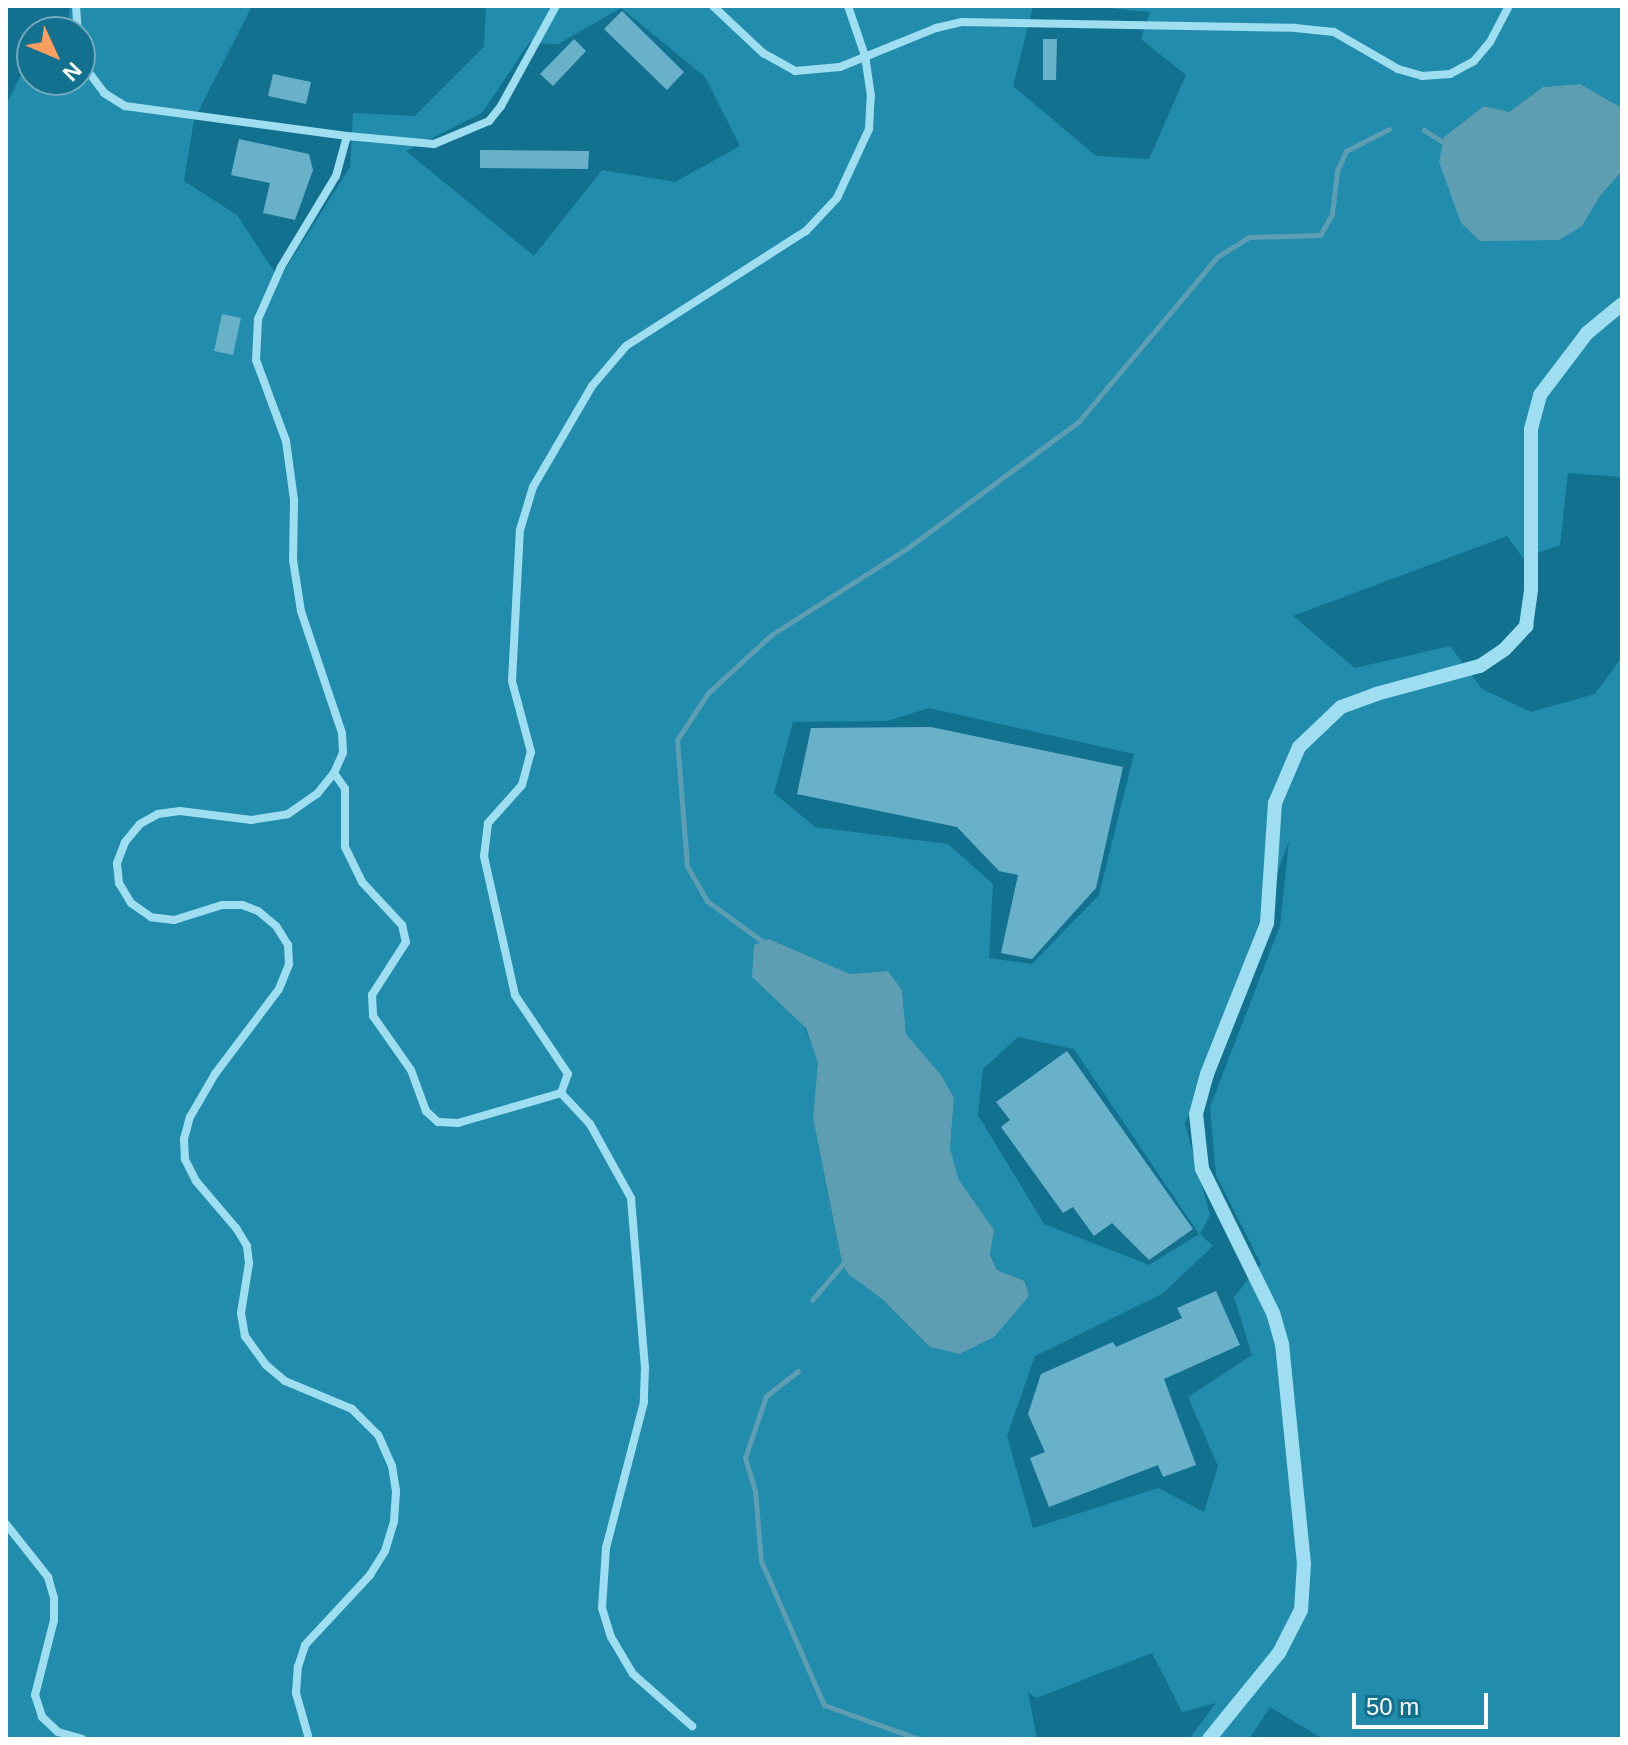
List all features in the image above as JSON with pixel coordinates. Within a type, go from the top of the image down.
[{"type":"street","points":[[96,82],[104,93],[125,106],[347,136],[434,144],[489,121],[501,106],[556,6]]},
{"type":"street","points":[[713,6],[763,53],[795,71],[840,67],[962,22],[1295,28],[1334,32],[1398,69],[1422,76],[1450,74],[1474,61],[1490,42],[1509,6]]},
{"type":"street","points":[[561,1093],[568,1074],[515,995],[484,856],[488,823],[522,785],[531,752],[512,681],[520,530],[533,487],[592,386],[626,346],[806,231],[837,198],[869,129],[871,96],[865,56],[848,6]]},
{"type":"street","points":[[309,1739],[296,1693],[298,1667],[305,1645],[370,1575],[385,1551],[394,1521],[396,1491],[392,1466],[378,1435],[352,1409],[285,1381],[266,1365],[245,1336],[241,1313],[249,1263],[247,1246],[236,1228],[196,1181],[185,1159],[184,1139],[190,1117],[215,1074],[279,989],[289,964],[288,945],[276,926],[258,911],[242,905],[222,905],[174,920],[151,917],[131,903],[119,883],[117,863],[125,842],[140,824],[158,814],[180,811],[251,820],[288,814],[317,794],[334,773],[343,753],[342,733],[301,611],[293,560],[294,500],[286,441],[256,360],[258,319],[281,267],[336,176],[347,136]]},
{"type":"street","points":[[1209,1739],[1279,1653],[1301,1610],[1304,1564],[1282,1344],[1273,1313],[1202,1169],[1196,1114],[1207,1074],[1267,923],[1275,803],[1299,747],[1341,707],[1376,694],[1480,666],[1504,650],[1526,626],[1531,589],[1531,429],[1540,395],[1587,333],[1622,304]]},
{"type":"street","points":[[334,773],[345,789],[345,847],[362,882],[402,925],[406,942],[372,995],[373,1016],[411,1070],[426,1111],[438,1122],[458,1123],[561,1093]]},
{"type":"street","points":[[561,1093],[590,1124],[631,1198],[645,1367],[644,1402],[606,1548],[602,1608],[611,1637],[633,1674],[692,1726]]},
{"type":"street","points":[[6,1524],[48,1577],[54,1598],[54,1620],[35,1695],[42,1717],[58,1732],[82,1739]]},
{"type":"shaded area","points":[[70,6],[252,6],[194,120],[184,181],[237,215],[279,279],[350,167],[353,113],[415,116],[484,47],[486,6],[1033,6],[1013,86],[1096,156],[1149,159],[1186,75],[1141,39],[1150,12],[1085,6],[1622,6],[1622,108],[1580,84],[1543,87],[1509,112],[1484,106],[1444,137],[1582,226],[1600,196],[1622,171],[1622,477],[1568,473],[1560,545],[1523,558],[1507,536],[1293,616],[1355,668],[1450,646],[1482,689],[1531,712],[1595,694],[1622,657],[1622,1739],[1323,1739],[1270,1707],[1249,1739],[1189,1739],[1216,1703],[1182,1712],[1152,1653],[1036,1698],[1028,1692],[1037,1739],[6,1739],[6,105],[16,85],[16,96],[96,96],[96,16],[68,16]],"holes":[[[621,8],[705,77],[740,146],[675,182],[602,170],[534,256],[406,151],[482,113],[529,43],[558,44]],[[929,708],[1134,754],[1099,895],[1032,964],[989,958],[993,884],[948,844],[815,827],[774,793],[793,722],[887,721]],[[1289,841],[1280,926],[1210,1107],[1216,1175],[1261,1264],[1234,1297],[1252,1355],[1188,1397],[1218,1466],[1204,1512],[1158,1488],[1033,1528],[1007,1436],[1035,1356],[1162,1294],[1213,1246],[1200,1234],[1210,1215],[1185,1124]],[[769,939],[850,974],[888,971],[902,990],[906,1034],[941,1075],[954,1098],[950,1149],[959,1180],[994,1230],[990,1255],[997,1270],[1026,1281],[1029,1297],[930,1347],[882,1299],[848,1274],[842,1264],[813,1118],[819,1063]],[[1018,1037],[1074,1049],[1199,1234],[1149,1265],[1044,1224],[978,1115],[983,1069]]]},
{"type":"shaded area","points":[[1580,84],[1622,108],[1622,171],[1600,196],[1582,226],[1559,240],[1480,241],[1461,223],[1439,162],[1444,137],[1484,106],[1509,112],[1543,87]]},
{"type":"shaded area","points":[[769,939],[850,974],[888,971],[902,990],[906,1034],[941,1075],[954,1098],[950,1149],[959,1180],[994,1230],[990,1255],[997,1270],[1025,1281],[1029,1296],[994,1337],[960,1354],[930,1347],[882,1299],[848,1274],[842,1263],[813,1118],[818,1063],[806,1028],[752,977],[754,945]]},
{"type":"building","points":[[622,11],[684,72],[667,90],[604,29]]},
{"type":"building","points":[[574,39],[586,51],[553,86],[540,74]]},
{"type":"building","points":[[1043,39],[1057,39],[1056,80],[1043,80]]},
{"type":"building","points":[[273,74],[311,82],[306,104],[268,96]]},
{"type":"building","points":[[239,139],[309,154],[313,170],[295,220],[263,213],[270,183],[231,175]]},
{"type":"building","points":[[480,150],[589,151],[588,169],[480,168]]},
{"type":"building","points":[[222,314],[241,318],[233,355],[214,351]]},
{"type":"building","points":[[931,727],[1123,767],[1096,888],[1032,959],[1001,953],[1018,875],[999,871],[957,827],[797,794],[811,728]]},
{"type":"building","points":[[1067,1051],[1193,1229],[1149,1260],[1112,1223],[1094,1236],[1073,1207],[1063,1213],[1001,1127],[1010,1120],[996,1102]]},
{"type":"building","points":[[1216,1291],[1240,1345],[1164,1379],[1196,1465],[1163,1477],[1158,1465],[1049,1507],[1030,1458],[1045,1452],[1028,1414],[1041,1374],[1113,1342],[1116,1347],[1182,1318],[1177,1308]]},
{"type":"waterway","points":[[766,944],[707,901],[687,866],[677,740],[708,693],[771,635],[909,547],[1079,421],[1217,257],[1249,237],[1320,235],[1332,214],[1337,171],[1346,151],[1389,129]]},
{"type":"waterway","points":[[1424,130],[1447,145]]},
{"type":"waterway","points":[[812,1300],[846,1260]]},
{"type":"waterway","points":[[798,1371],[766,1396],[745,1458],[755,1490],[761,1561],[824,1705],[919,1739]]}]
